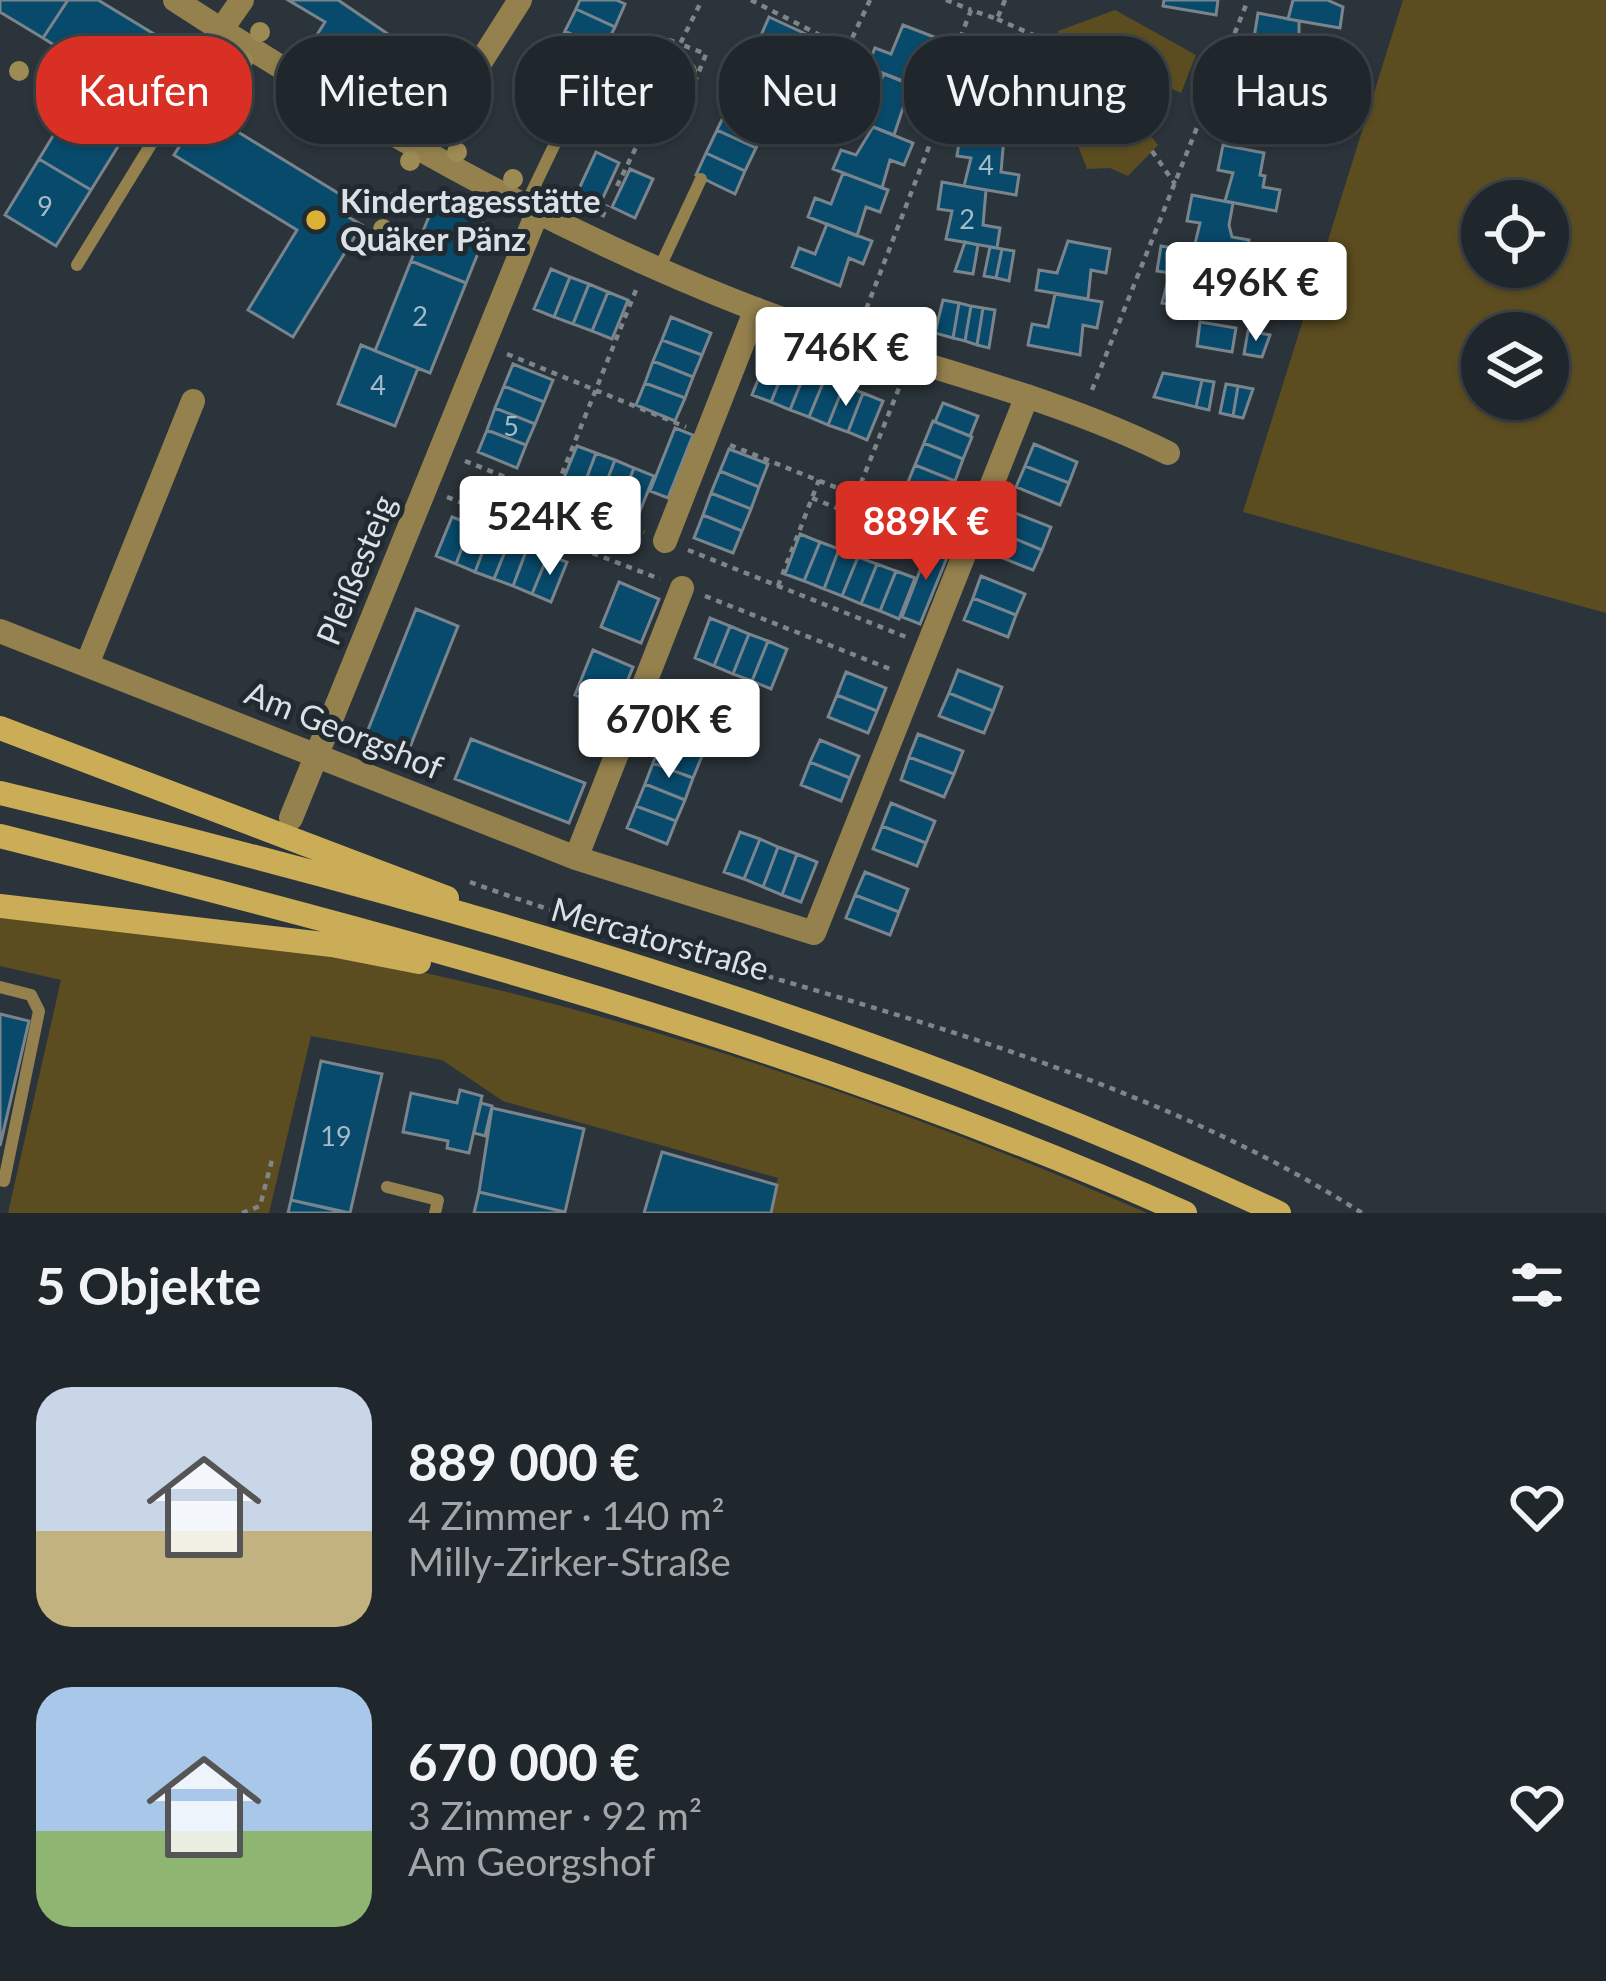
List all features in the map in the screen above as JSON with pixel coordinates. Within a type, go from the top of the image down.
[{"type":"main road","points":[[0,728],[555,942]]},
{"type":"main road","name":"Mercatorstraße","points":[[0,793],[555,942],[766,1005],[1013,1099],[1279,1213]]},
{"type":"main road","points":[[0,836],[343,924],[758,1046],[1184,1213]]},
{"type":"main road","points":[[0,906],[332,945],[551,988]]},
{"type":"street","points":[[175,0],[424,151],[531,210],[653,266],[756,309],[853,342],[1083,412],[1168,453]]},
{"type":"street","points":[[221,30],[242,0]]},
{"type":"street","points":[[424,151],[520,0]]},
{"type":"street","name":"Pleißesteig","points":[[291,818],[440,451],[531,210]]},
{"type":"street","points":[[665,541],[756,309]]},
{"type":"street","points":[[928,646],[1027,395]]},
{"type":"street","points":[[88,662],[194,401]]},
{"type":"street","points":[[576,858],[682,588]]},
{"type":"street","name":"Am Georgshof","points":[[0,631],[576,858],[814,933],[928,646]]},
{"type":"lane","points":[[77,265],[221,30]]},
{"type":"lane","points":[[531,210],[556,144]]},
{"type":"lane","points":[[653,266],[701,179]]},
{"type":"lane","points":[[0,987],[32,995],[39,1011],[4,1180],[0,1180]]},
{"type":"lane","points":[[387,1187],[438,1199],[435,1213]]},
{"type":"path","points":[[684,36],[702,0]]},
{"type":"path","points":[[751,0],[848,49],[870,0]]},
{"type":"path","points":[[946,0],[1035,36]]},
{"type":"path","points":[[997,20],[1005,0]]},
{"type":"path","points":[[1083,412],[1248,0]]},
{"type":"path","points":[[853,342],[934,131],[938,96],[971,10]]},
{"type":"path","points":[[695,50],[706,54],[695,82]]},
{"type":"path","points":[[617,187],[638,144]]},
{"type":"path","points":[[1153,151],[1175,184]]},
{"type":"path","points":[[553,496],[653,266]]},
{"type":"path","points":[[812,498],[849,513],[910,361]]},
{"type":"path","points":[[440,451],[928,646]]},
{"type":"path","points":[[778,586],[819,481]]},
{"type":"path","points":[[560,541],[574,505]]},
{"type":"path","points":[[460,879],[1133,1095],[1321,1187],[1362,1213]]},
{"type":"path","points":[[242,1213],[260,1206],[273,1156]]},
{"type":"shaded area","points":[[1403,0],[1606,0],[1606,613],[1243,512],[1358,144],[1371,144],[1371,102]]},
{"type":"shaded area","points":[[1115,10],[1162,36],[1060,36],[1058,31]]},
{"type":"shaded area","points":[[1169,40],[1193,53],[1181,93],[1169,88]]},
{"type":"shaded area","points":[[1077,144],[1158,145],[1128,176],[1110,168],[1087,169]]},
{"type":"shaded area","points":[[0,918],[293,947],[542,1001],[849,1095],[1147,1213],[771,1213],[778,1178],[503,1101],[442,1060],[311,1036],[269,1213],[8,1213],[61,980],[0,966]]},
{"type":"building","points":[[0,0],[68,0],[44,36],[0,12]]},
{"type":"building","points":[[68,0],[98,0],[154,34],[153,36],[44,36]]},
{"type":"building","points":[[288,0],[338,0],[391,36],[316,36],[325,22]]},
{"type":"building","points":[[580,0],[625,4],[615,27],[576,9]]},
{"type":"building","points":[[1164,0],[1218,0],[1216,15],[1163,6]]},
{"type":"building","points":[[1293,0],[1327,0],[1343,7],[1340,28],[1288,19]]},
{"type":"building","points":[[576,9],[615,27],[610,36],[576,36],[565,31]]},
{"type":"building","points":[[1258,13],[1299,21],[1299,36],[1254,36]]},
{"type":"building","points":[[769,17],[808,35],[808,36],[761,36]]},
{"type":"building","points":[[903,25],[931,36],[904,36],[904,81],[880,72],[880,50],[891,54]]},
{"type":"building","points":[[884,74],[904,82],[904,108],[894,135],[880,130]]},
{"type":"building","points":[[717,130],[719,144],[756,148],[745,171],[706,153]]},
{"type":"building","points":[[880,130],[913,144],[904,165],[890,160],[882,188],[833,169],[841,150],[856,155],[863,144],[880,144]]},
{"type":"building","name":"Kindertagesstätte Quäker Pänz","points":[[252,141],[351,201],[343,214],[362,225],[293,337],[248,310],[297,230],[174,155],[181,144]]},
{"type":"building","points":[[48,144],[120,144],[91,190],[39,159]]},
{"type":"building","points":[[959,144],[1003,144],[1001,172],[1019,175],[1016,195],[964,186],[971,158],[957,156]]},
{"type":"building","points":[[1223,145],[1264,153],[1260,175],[1265,176],[1263,187],[1280,190],[1276,211],[1225,201],[1233,173],[1218,170]]},
{"type":"building","points":[[596,152],[619,163],[601,202],[578,191]]},
{"type":"building","points":[[706,153],[745,171],[735,194],[696,175]]},
{"type":"building","points":[[39,159],[91,190],[56,246],[5,215]]},
{"type":"building","points":[[630,169],[653,179],[635,218],[612,207]]},
{"type":"building","points":[[843,173],[888,190],[880,212],[866,207],[857,236],[808,217],[815,198],[831,204]]},
{"type":"building","points":[[942,182],[986,190],[983,225],[1000,228],[997,248],[946,239],[952,211],[938,209]]},
{"type":"building","points":[[1192,195],[1233,203],[1229,225],[1232,237],[1249,240],[1245,261],[1193,252],[1200,223],[1187,221]]},
{"type":"building","points":[[434,204],[489,226],[466,283],[411,261]]},
{"type":"building","points":[[827,224],[872,241],[863,264],[849,258],[840,286],[792,267],[799,248],[815,254]]},
{"type":"building","points":[[1068,241],[1110,249],[1106,273],[1091,270],[1088,299],[1036,290],[1039,270],[1057,273]]},
{"type":"building","points":[[965,242],[978,245],[973,274],[955,271]]},
{"type":"building","points":[[1161,246],[1202,253],[1198,276],[1203,277],[1201,288],[1217,291],[1214,312],[1162,303],[1170,273],[1157,271]]},
{"type":"building","points":[[990,247],[1002,249],[996,278],[984,276]]},
{"type":"building","points":[[1002,249],[1014,251],[1009,281],[996,278]]},
{"type":"building","points":[[411,261],[466,283],[430,373],[375,351]]},
{"type":"building","points":[[551,269],[570,277],[554,317],[534,309]]},
{"type":"building","points":[[570,277],[589,284],[573,324],[554,317]]},
{"type":"building","points":[[589,284],[608,292],[592,331],[573,324]]},
{"type":"building","points":[[608,292],[628,300],[612,339],[592,331]]},
{"type":"building","points":[[1055,294],[1102,302],[1097,328],[1083,325],[1080,355],[1028,345],[1032,324],[1048,327]]},
{"type":"building","points":[[943,300],[959,303],[953,338],[935,333]]},
{"type":"building","points":[[959,303],[971,306],[965,341],[953,338]]},
{"type":"building","points":[[971,306],[983,308],[977,345],[965,341]]},
{"type":"building","points":[[983,308],[995,310],[989,348],[977,345]]},
{"type":"building","points":[[671,317],[711,333],[702,355],[662,340]]},
{"type":"building","points":[[1200,322],[1236,328],[1232,352],[1197,346]]},
{"type":"building","points":[[1248,331],[1270,335],[1262,357],[1244,354]]},
{"type":"building","points":[[662,340],[702,355],[693,377],[653,361]]},
{"type":"building","points":[[361,345],[418,368],[395,426],[338,404]]},
{"type":"building","points":[[768,355],[787,363],[771,402],[752,395]]},
{"type":"building","points":[[653,361],[693,377],[685,398],[645,383]]},
{"type":"building","points":[[787,363],[806,370],[790,410],[771,402]]},
{"type":"building","points":[[513,364],[553,380],[544,402],[504,386]]},
{"type":"building","points":[[806,370],[825,378],[809,417],[790,410]]},
{"type":"building","points":[[1163,373],[1202,380],[1196,407],[1154,397]]},
{"type":"building","points":[[825,378],[844,385],[828,425],[809,417]]},
{"type":"building","points":[[1202,380],[1214,382],[1209,410],[1196,407]]},
{"type":"building","points":[[645,383],[685,398],[675,421],[636,405]]},
{"type":"building","points":[[1226,384],[1238,386],[1233,416],[1220,413]]},
{"type":"building","points":[[844,385],[863,393],[848,432],[828,425]]},
{"type":"building","points":[[504,386],[544,402],[535,424],[495,408]]},
{"type":"building","points":[[1238,386],[1253,389],[1243,418],[1233,416]]},
{"type":"building","points":[[863,393],[883,401],[867,440],[848,432]]},
{"type":"building","points":[[943,403],[978,416],[970,436],[935,422]]},
{"type":"building","points":[[495,408],[535,424],[526,445],[487,430]]},
{"type":"building","points":[[933,421],[972,437],[963,459],[924,443]]},
{"type":"building","points":[[675,428],[693,435],[668,498],[650,491]]},
{"type":"building","points":[[487,430],[526,445],[517,468],[478,452]]},
{"type":"building","points":[[924,443],[963,459],[955,481],[915,465]]},
{"type":"building","points":[[1034,444],[1077,462],[1069,483],[1025,466]]},
{"type":"building","points":[[577,446],[596,453],[581,493],[561,485]]},
{"type":"building","points":[[729,449],[768,464],[759,487],[720,471]]},
{"type":"building","points":[[596,453],[615,460],[599,501],[581,493]]},
{"type":"building","points":[[615,460],[634,468],[618,508],[599,501]]},
{"type":"building","points":[[915,465],[955,481],[946,503],[906,487]]},
{"type":"building","points":[[1025,466],[1069,483],[1060,505],[1016,487]]},
{"type":"building","points":[[634,468],[654,476],[638,516],[618,508]]},
{"type":"building","points":[[720,471],[759,487],[751,509],[711,493]]},
{"type":"building","points":[[906,487],[946,503],[937,525],[898,509]]},
{"type":"building","points":[[711,493],[751,509],[742,531],[703,515]]},
{"type":"building","points":[[1007,510],[1051,527],[1042,550],[999,532]]},
{"type":"building","points":[[703,515],[742,531],[733,553],[694,538]]},
{"type":"building","points":[[452,517],[471,524],[456,564],[436,556]]},
{"type":"building","points":[[471,524],[490,532],[475,572],[456,564]]},
{"type":"building","points":[[490,532],[510,539],[494,579],[475,572]]},
{"type":"building","points":[[999,532],[1042,550],[1033,570],[990,553]]},
{"type":"building","points":[[800,534],[820,542],[804,581],[785,574]]},
{"type":"building","points":[[510,539],[528,546],[513,586],[494,579]]},
{"type":"building","points":[[820,542],[839,549],[824,589],[804,581]]},
{"type":"building","points":[[931,542],[950,550],[920,624],[902,617]]},
{"type":"building","points":[[528,546],[548,555],[532,594],[513,586]]},
{"type":"building","points":[[839,549],[858,557],[842,596],[824,589]]},
{"type":"building","points":[[548,555],[567,562],[551,602],[532,594]]},
{"type":"building","points":[[858,557],[877,564],[861,604],[842,596]]},
{"type":"building","points":[[877,564],[896,571],[880,611],[861,604]]},
{"type":"building","points":[[896,571],[915,578],[899,619],[880,611]]},
{"type":"building","points":[[981,576],[1025,594],[1016,615],[973,598]]},
{"type":"building","points":[[619,582],[659,599],[641,643],[601,627]]},
{"type":"building","points":[[973,598],[1016,615],[1008,637],[964,620]]},
{"type":"building","points":[[416,609],[458,626],[406,757],[364,740]]},
{"type":"building","points":[[710,618],[730,626],[714,666],[695,658]]},
{"type":"building","points":[[730,626],[749,634],[733,674],[714,666]]},
{"type":"building","points":[[749,634],[768,641],[752,681],[733,674]]},
{"type":"building","points":[[768,641],[787,649],[771,689],[752,681]]},
{"type":"building","points":[[593,650],[633,667],[615,711],[575,695]]},
{"type":"building","points":[[958,670],[1002,687],[993,711],[949,693]]},
{"type":"building","points":[[846,672],[886,688],[877,711],[837,695]]},
{"type":"building","points":[[949,693],[993,711],[984,733],[939,716]]},
{"type":"building","points":[[837,695],[877,711],[868,733],[828,717]]},
{"type":"building","points":[[671,718],[711,733],[702,756],[662,740]]},
{"type":"building","points":[[918,734],[963,751],[954,774],[909,757]]},
{"type":"building","points":[[471,739],[585,783],[569,823],[455,779]]},
{"type":"building","points":[[662,740],[702,756],[693,778],[653,763]]},
{"type":"building","points":[[820,740],[859,756],[850,778],[810,762]]},
{"type":"building","points":[[909,757],[954,774],[944,797],[901,780]]},
{"type":"building","points":[[810,762],[850,778],[841,801],[801,785]]},
{"type":"building","points":[[653,763],[693,778],[685,800],[645,784]]},
{"type":"building","points":[[645,784],[685,800],[676,821],[636,806]]},
{"type":"building","points":[[891,803],[935,821],[926,843],[882,826]]},
{"type":"building","points":[[636,806],[676,821],[667,844],[627,828]]},
{"type":"building","points":[[882,826],[926,843],[917,866],[873,849]]},
{"type":"building","points":[[740,832],[760,839],[744,879],[724,872]]},
{"type":"building","points":[[760,839],[778,847],[763,887],[744,879]]},
{"type":"building","points":[[778,847],[797,854],[782,895],[763,887]]},
{"type":"building","points":[[797,854],[817,862],[801,902],[782,895]]},
{"type":"building","points":[[865,872],[908,889],[899,912],[855,895]]},
{"type":"building","points":[[855,895],[899,912],[890,935],[846,918]]},
{"type":"building","points":[[0,1014],[29,1021],[0,1146]]},
{"type":"building","points":[[321,1061],[382,1074],[350,1213],[291,1200]]},
{"type":"building","points":[[460,1090],[482,1096],[469,1153],[447,1148],[448,1141],[403,1132],[411,1093],[457,1103]]},
{"type":"building","points":[[481,1103],[492,1106],[485,1136],[474,1133]]},
{"type":"building","points":[[492,1108],[584,1129],[565,1212],[479,1192]]},
{"type":"building","points":[[662,1152],[777,1185],[771,1213],[644,1213]]},
{"type":"building","points":[[479,1192],[565,1212],[565,1213],[474,1213]]},
{"type":"building","points":[[291,1200],[347,1213],[288,1213]]},
{"type":"place","name":"Kindertagesstätte Quäker Pänz","points":[[316,220]]}]
